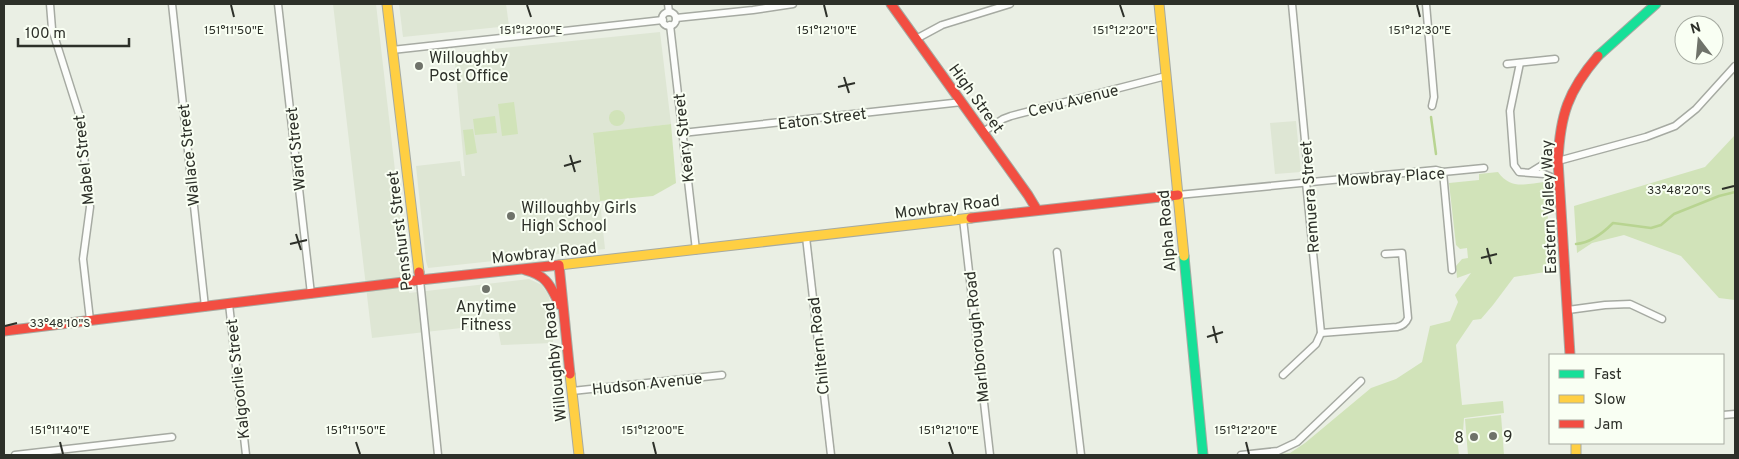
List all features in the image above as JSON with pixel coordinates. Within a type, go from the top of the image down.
[{"type":"main road","name":"Penshurst Street","points":[[387,4],[420,280]]},
{"type":"main road","name":"High Street","points":[[891,4],[1038,210]]},
{"type":"main road","name":"Alpha Road","points":[[1159,4],[1203,455]]},
{"type":"main road","name":"Eastern Valley Way","points":[[1570,354],[1558,180],[1558,148],[1565,107],[1581,76],[1592,62],[1608,45],[1656,4]]},
{"type":"main road","name":"Mowbray Road","points":[[4,331],[420,280],[1178,195]]},
{"type":"main road","name":"Willoughby Road","points":[[559,265],[579,455]]},
{"type":"main road","points":[[521,269],[534,273],[546,281],[564,310]]},
{"type":"street","name":"Mabel Street","points":[[50,4],[52,29],[79,114],[90,207],[83,259],[90,320]]},
{"type":"street","name":"Wallace Street","points":[[172,4],[205,306]]},
{"type":"street","name":"Ward Street","points":[[278,4],[311,294]]},
{"type":"street","points":[[668,4],[669,12]]},
{"type":"street","points":[[676,18],[793,4]]},
{"type":"street","points":[[916,39],[942,25],[1010,4]]},
{"type":"street","name":"Remuera Street","points":[[1292,4],[1308,172],[1306,182],[1321,334]]},
{"type":"street","points":[[1426,4],[1434,97],[1432,106]]},
{"type":"street","points":[[663,20],[664,15],[669,12]]},
{"type":"street","points":[[669,12],[674,14],[676,18]]},
{"type":"street","points":[[663,20],[665,24],[670,26],[675,23],[676,18]]},
{"type":"street","points":[[392,50],[663,20]]},
{"type":"street","name":"Keary Street","points":[[670,26],[696,250]]},
{"type":"street","points":[[1508,64],[1555,59]]},
{"type":"street","points":[[1520,63],[1510,106],[1513,160],[1519,172],[1544,174],[1558,180]]},
{"type":"street","points":[[1558,160],[1646,137],[1675,126],[1696,109],[1735,66]]},
{"type":"street","name":"Cevu Avenue","points":[[983,132],[1011,116],[1166,76]]},
{"type":"street","name":"Eaton Street","points":[[682,133],[962,102]]},
{"type":"street","points":[[1530,173],[1544,164],[1558,148]]},
{"type":"street","name":"Mowbray Place","points":[[1178,195],[1436,170],[1443,172],[1484,168]]},
{"type":"street","points":[[1443,172],[1452,270]]},
{"type":"street","name":"Marlborough Road","points":[[963,219],[990,455]]},
{"type":"street","name":"Chiltern Road","points":[[806,237],[830,455]]},
{"type":"street","points":[[1057,252],[1081,455]]},
{"type":"street","points":[[1283,375],[1316,344],[1321,334],[1397,327],[1407,321],[1402,253],[1385,254]]},
{"type":"street","name":"Penshurst Street","points":[[420,280],[438,455]]},
{"type":"street","name":"Kalgoorlie Street","points":[[229,304],[246,455]]},
{"type":"street","points":[[1568,310],[1630,304],[1662,319]]},
{"type":"street","name":"Hudson Avenue","points":[[572,392],[722,375]]},
{"type":"street","points":[[1241,455],[1278,451],[1297,442],[1361,381]]},
{"type":"street","points":[[16,455],[172,438]]},
{"type":"shaded area","points":[[333,4],[376,4],[409,293],[529,279],[542,285],[549,296],[553,321],[553,343],[501,345],[497,324],[372,338]]},
{"type":"shaded area","points":[[399,4],[506,4],[509,26],[403,37]]},
{"type":"shaded area","points":[[660,32],[671,124],[593,134],[605,249],[428,268],[416,166],[460,161],[462,176],[465,176],[454,53]]},
{"type":"shaded area","points":[[1296,121],[1301,172],[1275,174],[1270,123]]},
{"type":"green space","points":[[514,102],[518,134],[502,136],[498,104]]},
{"type":"green space","points":[[617,110],[623,112],[625,118],[623,124],[617,126],[611,124],[609,118],[611,112]]},
{"type":"green space","points":[[495,116],[497,133],[475,135],[473,119]]},
{"type":"green space","points":[[671,124],[676,183],[653,196],[600,201],[593,133]]},
{"type":"green space","points":[[473,129],[477,153],[466,155],[463,130]]},
{"type":"green space","points":[[1735,135],[1735,300],[1719,298],[1681,256],[1624,235],[1592,243],[1577,253],[1574,206],[1705,167]]},
{"type":"green space","points":[[1498,172],[1503,178],[1513,184],[1544,182],[1546,187],[1550,254],[1545,272],[1514,277],[1481,319],[1473,320],[1456,345],[1462,405],[1503,401],[1504,413],[1464,418],[1463,432],[1455,433],[1459,455],[1270,455],[1290,453],[1305,443],[1371,388],[1396,379],[1422,362],[1430,326],[1450,321],[1458,302],[1455,295],[1471,273],[1457,278],[1456,266],[1462,259],[1468,258],[1467,248],[1460,249],[1456,245],[1449,183],[1479,180],[1479,174]]},
{"type":"green space","points":[[1501,415],[1504,455],[1468,455],[1465,419]]},
{"type":"waterway","points":[[1431,117],[1436,154]]},
{"type":"waterway","points":[[1576,244],[1592,240],[1613,223],[1651,228],[1661,225],[1674,214],[1719,196],[1735,192]]},
{"type":"traffic: fast","points":[[1598,56],[1656,4]]},
{"type":"traffic: fast","points":[[1184,256],[1203,455]]},
{"type":"traffic: slow","points":[[387,4],[419,272]]},
{"type":"traffic: slow","points":[[1159,4],[1184,256]]},
{"type":"traffic: slow","points":[[559,265],[971,218]]},
{"type":"traffic: slow","points":[[570,374],[579,455]]},
{"type":"traffic: slow","points":[[1576,444],[1576,455]]},
{"type":"traffic: jam","points":[[891,4],[1037,210]]},
{"type":"traffic: jam","points":[[1570,354],[1558,161],[1559,145],[1564,117],[1573,92],[1598,56]]},
{"type":"traffic: jam","points":[[971,218],[1178,195]]},
{"type":"traffic: jam","points":[[419,272],[420,280],[559,265],[570,374]]},
{"type":"traffic: jam","points":[[525,270],[533,272],[544,279],[551,287],[560,305]]},
{"type":"traffic: jam","points":[[4,331],[420,280]]},
{"type":"place","name":"Willoughby Post Office","points":[[419,66]]},
{"type":"place","name":"Willoughby Girls High School","points":[[511,216]]},
{"type":"place","name":"Anytime Fitness","points":[[486,289]]},
{"type":"place","name":"9","points":[[1493,436]]},
{"type":"place","name":"8","points":[[1474,437]]}]
